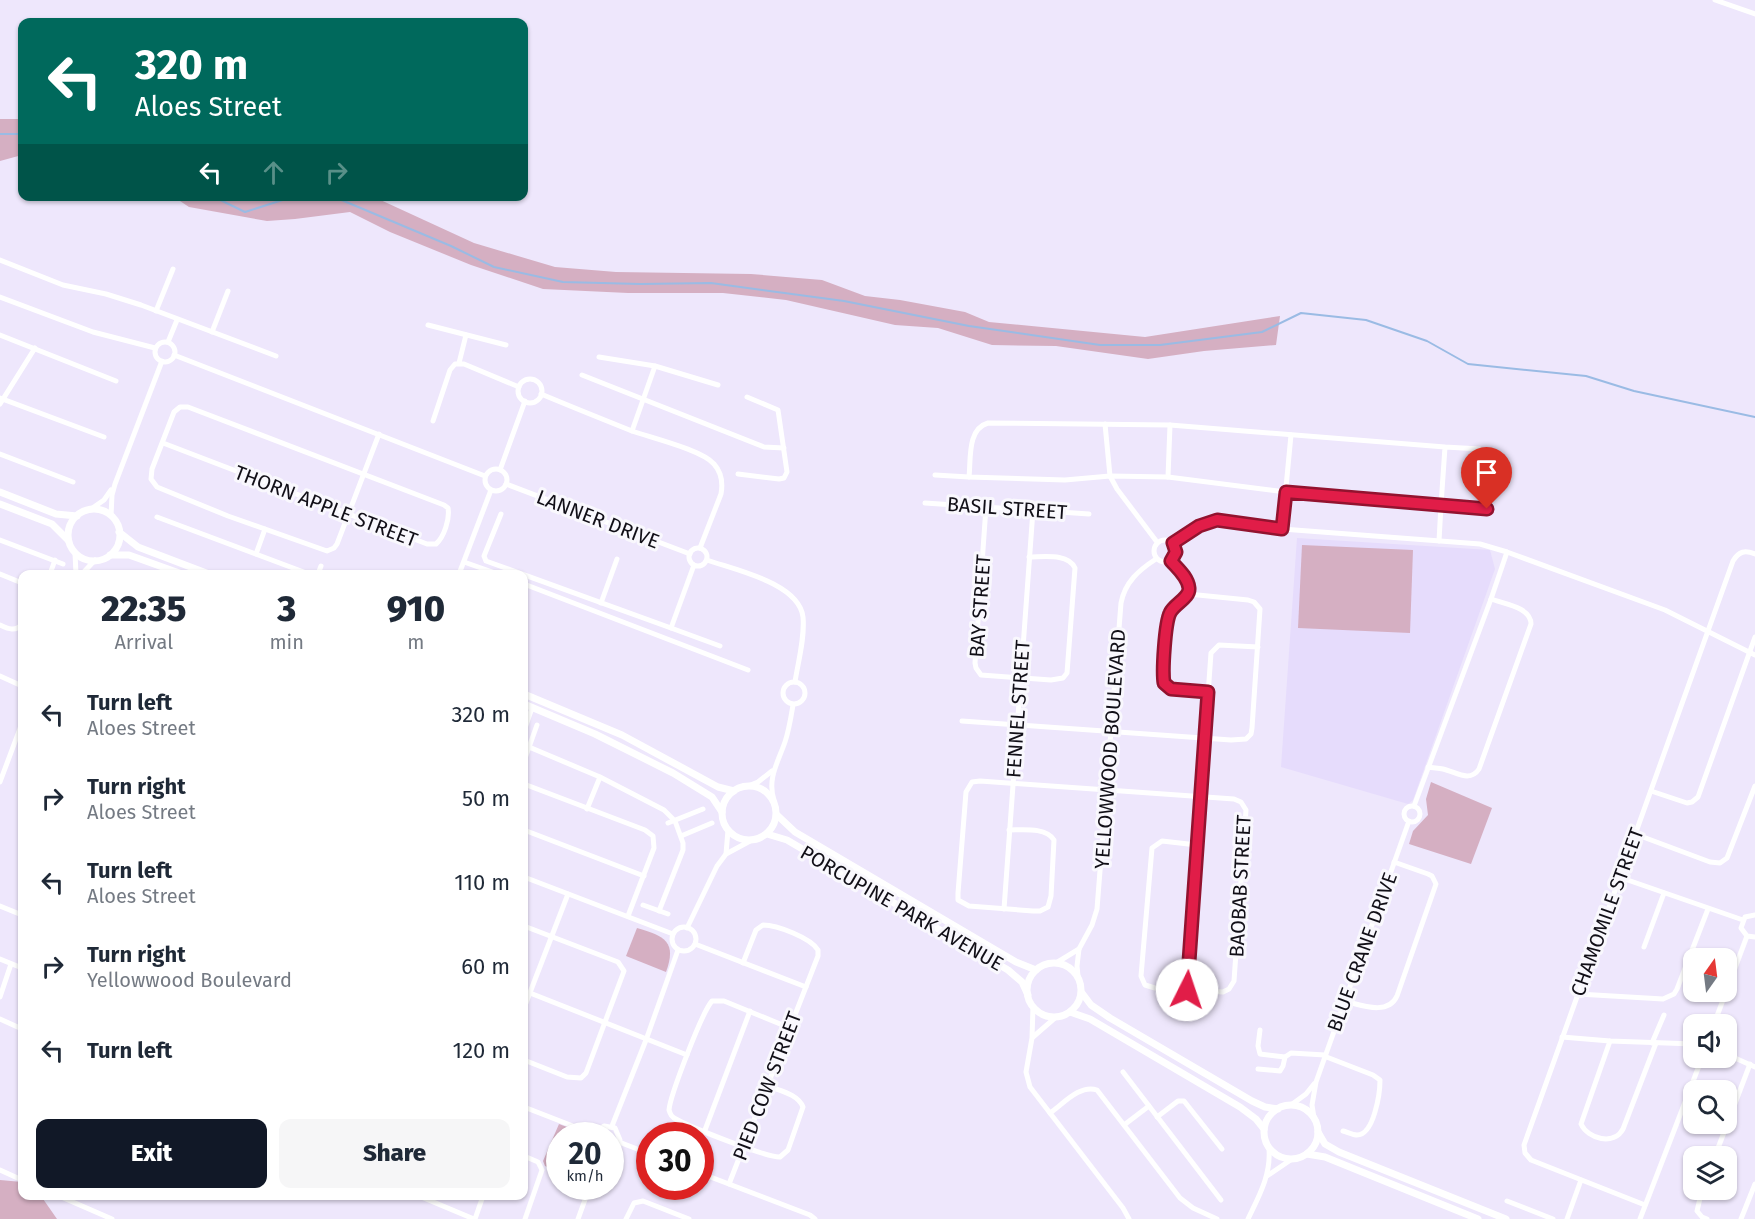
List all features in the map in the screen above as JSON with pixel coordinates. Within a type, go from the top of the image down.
[{"type":"street","points":[[1715,0],[1755,14]]},
{"type":"street","points":[[0,260],[63,285],[113,296],[276,356]]},
{"type":"street","points":[[156,311],[173,268]]},
{"type":"street","points":[[212,332],[228,291]]},
{"type":"street","points":[[0,297],[93,332],[155,348]]},
{"type":"street","points":[[168,342],[177,320]]},
{"type":"street","points":[[428,325],[506,345]]},
{"type":"street","points":[[459,363],[466,334]]},
{"type":"street","points":[[0,335],[116,381]]},
{"type":"street","points":[[162,361],[156,356],[155,348],[160,342],[168,342],[174,347],[174,356]]},
{"type":"street","points":[[35,348],[1,400],[104,437]]},
{"type":"street","points":[[162,361],[174,356]]},
{"type":"street","points":[[174,356],[486,476]]},
{"type":"street","points":[[599,357],[655,366],[718,385]]},
{"type":"street","points":[[69,542],[70,525],[77,516],[104,500],[115,484],[162,361]]},
{"type":"street","points":[[433,421],[450,370],[455,364],[459,363],[519,387]]},
{"type":"street","points":[[632,431],[655,366]]},
{"type":"street","points":[[582,375],[764,447],[784,448]]},
{"type":"street","points":[[525,380],[535,380],[542,388],[541,394],[534,402],[525,401],[518,394],[519,387],[525,380]]},
{"type":"street","points":[[541,394],[632,431],[701,455],[714,463],[719,470],[723,485],[700,548]]},
{"type":"street","points":[[738,474],[784,478],[788,472],[778,410],[747,397]]},
{"type":"street","points":[[500,470],[525,401]]},
{"type":"street","points":[[364,475],[184,406],[174,412],[151,474],[153,483],[157,487],[327,551],[337,544],[364,475],[379,434]]},
{"type":"street","points":[[969,477],[974,433],[981,425],[988,423],[1170,425],[1480,449]]},
{"type":"street","points":[[1105,424],[1110,476],[1117,489],[1157,542]]},
{"type":"street","points":[[1168,477],[1170,425]]},
{"type":"street","points":[[1282,529],[1291,435]]},
{"type":"street","name":"THORN APPLE STREET","points":[[163,443],[427,544],[436,544],[440,541],[449,517],[448,508],[364,475]]},
{"type":"street","points":[[1439,541],[1445,447]]},
{"type":"street","points":[[0,454],[73,482]]},
{"type":"street","points":[[493,469],[500,470],[506,477],[506,484],[501,489],[491,490],[485,482],[486,476],[493,469]]},
{"type":"street","points":[[934,475],[1065,480],[1110,476],[1168,477],[1286,492],[1487,509]]},
{"type":"street","points":[[111,516],[115,484]]},
{"type":"street","name":"LANNER DRIVE","points":[[506,484],[690,554]]},
{"type":"street","points":[[461,570],[491,490]]},
{"type":"street","points":[[0,492],[56,514],[77,516]]},
{"type":"street","name":"BASIL STREET","points":[[925,503],[1089,514]]},
{"type":"street","points":[[0,504],[52,524],[63,533],[75,553],[76,570]]},
{"type":"street","name":"BAY STREET","points":[[986,507],[976,668],[981,675],[1058,680],[1063,678],[1068,668],[1075,568],[1073,564],[1064,559],[1029,557]]},
{"type":"street","points":[[91,509],[105,512],[117,524],[118,545],[110,555]]},
{"type":"street","name":"FENNEL STREET","points":[[1004,909],[1033,510]]},
{"type":"street","points":[[501,514],[484,556],[486,561],[511,570]]},
{"type":"street","points":[[156,517],[298,570]]},
{"type":"street","points":[[1173,543],[1199,526],[1217,520],[1282,529],[1480,544],[1665,610],[1752,654]]},
{"type":"street","points":[[256,554],[265,528]]},
{"type":"street","points":[[119,532],[138,547],[198,570]]},
{"type":"street","points":[[0,540],[63,564]]},
{"type":"street","points":[[1171,561],[1163,562],[1156,559],[1153,549],[1157,542],[1164,540],[1173,543]]},
{"type":"street","points":[[1171,561],[1176,552],[1173,543]]},
{"type":"street","points":[[700,548],[707,554],[707,560],[700,566],[694,565],[690,560],[690,554],[694,549],[700,548]]},
{"type":"street","name":"CHAMOMILE STREET","points":[[1645,1205],[1531,1160],[1527,1157],[1524,1148],[1525,1140],[1733,561],[1743,551],[1755,554]]},
{"type":"street","points":[[1414,806],[1507,552]]},
{"type":"street","points":[[75,553],[85,559],[95,560],[110,555],[129,555],[171,570]]},
{"type":"street","points":[[601,603],[617,559]]},
{"type":"street","name":"YELLOWWOOD BOULEVARD","points":[[1078,976],[1079,949],[1092,925],[1097,909],[1122,597],[1134,576],[1156,559]]},
{"type":"street","points":[[51,570],[54,560]]},
{"type":"street","points":[[86,570],[95,560]]},
{"type":"street","points":[[707,560],[777,585],[796,600],[802,611],[803,623],[795,682]]},
{"type":"street","points":[[1171,561],[1186,579],[1190,589],[1168,616],[1164,683],[1171,689],[1208,692]]},
{"type":"street","points":[[464,562],[487,570]]},
{"type":"street","points":[[671,628],[694,565]]},
{"type":"street","points":[[320,570],[321,566]]},
{"type":"street","points":[[0,574],[18,581]]},
{"type":"street","points":[[528,576],[720,646]]},
{"type":"street","points":[[528,586],[748,670]]},
{"type":"street","points":[[962,721],[1246,739],[1251,734],[1252,728],[1261,614],[1258,604],[1188,594]]},
{"type":"street","points":[[1428,767],[1442,768],[1467,776],[1476,773],[1479,769],[1530,629],[1531,619],[1527,612],[1491,599]]},
{"type":"street","points":[[0,625],[11,629],[18,627]]},
{"type":"street","points":[[1651,791],[1687,803],[1698,797],[1752,654],[1755,637]]},
{"type":"street","points":[[1187,990],[1211,653],[1216,646],[1224,644],[1258,647]]},
{"type":"street","points":[[0,676],[18,684]]},
{"type":"street","points":[[795,682],[802,685],[806,695],[803,701],[793,705],[784,699],[783,692],[788,684],[795,682]]},
{"type":"street","points":[[528,696],[620,734],[718,787],[734,791]]},
{"type":"street","points":[[726,854],[767,834],[775,822],[777,815],[771,793],[773,770],[785,740],[793,705]]},
{"type":"street","points":[[528,706],[595,734],[673,773],[711,796],[722,812],[728,830],[726,854],[708,882],[687,928]]},
{"type":"street","points":[[528,720],[532,708]]},
{"type":"street","points":[[537,725],[529,747],[600,777],[664,810],[675,820],[683,850],[659,911]]},
{"type":"street","points":[[0,782],[18,734]]},
{"type":"street","points":[[1431,759],[1442,768]]},
{"type":"street","points":[[722,812],[726,800],[734,791],[763,779],[773,770]]},
{"type":"street","points":[[587,809],[600,777]]},
{"type":"street","points":[[1009,830],[1049,833],[1054,840],[1052,896],[1048,907],[1040,911],[1004,909],[969,906],[958,900],[966,792],[969,785],[975,781],[1201,797]]},
{"type":"street","points":[[528,786],[650,832],[655,842],[628,916]]},
{"type":"street","points":[[748,786],[763,789],[774,801]]},
{"type":"street","points":[[1635,834],[1710,862],[1720,863],[1727,858],[1755,786]]},
{"type":"street","name":"BAOBAB STREET","points":[[1197,846],[1162,841],[1152,848],[1141,976],[1145,985],[1149,987],[1223,992],[1229,989],[1234,981],[1246,810],[1244,804],[1238,800],[1201,797]]},
{"type":"street","points":[[1409,806],[1414,806],[1419,809],[1419,816],[1414,822],[1405,818],[1405,810],[1409,806]]},
{"type":"street","points":[[668,823],[703,809]]},
{"type":"street","name":"PORCUPINE PARK AVENUE","points":[[777,815],[795,832],[1016,962],[1036,970]]},
{"type":"street","name":"BLUE CRANE DRIVE","points":[[1314,1118],[1312,1105],[1324,1056],[1409,821]]},
{"type":"street","points":[[681,836],[712,824]]},
{"type":"street","points":[[728,830],[741,838],[752,840]]},
{"type":"street","points":[[528,832],[644,876]]},
{"type":"street","name":"PORCUPINE PARK AVENUE","points":[[767,834],[787,840],[1008,970],[1022,982],[1028,994]]},
{"type":"street","points":[[1344,1000],[1373,1007],[1386,1007],[1393,1004],[1397,996],[1436,884],[1432,876],[1395,862]]},
{"type":"street","points":[[1619,877],[1743,920]]},
{"type":"street","points":[[528,879],[673,934]]},
{"type":"street","points":[[1644,947],[1664,893]]},
{"type":"street","points":[[528,998],[568,894]]},
{"type":"street","points":[[643,904],[668,914]]},
{"type":"street","points":[[0,906],[18,913]]},
{"type":"street","points":[[1578,994],[1655,999],[1669,997],[1677,989],[1708,909]]},
{"type":"street","points":[[1755,915],[1743,920],[1741,928],[1747,936],[1755,938]]},
{"type":"street","name":"PIED COW STREET","points":[[729,1184],[818,956],[816,946],[810,940],[763,925],[756,930],[743,963]]},
{"type":"street","points":[[528,928],[618,962],[622,966],[623,976],[586,1072],[581,1078],[567,1077],[528,1062]]},
{"type":"street","points":[[678,950],[673,944],[673,934],[679,928],[687,928],[694,933],[695,944]]},
{"type":"street","points":[[1718,1014],[1747,936]]},
{"type":"street","points":[[678,950],[689,950],[695,944]]},
{"type":"street","points":[[695,944],[806,987]]},
{"type":"street","points":[[1056,963],[1079,949]]},
{"type":"street","points":[[614,1122],[678,950]]},
{"type":"street","points":[[0,959],[18,967]]},
{"type":"street","points":[[1129,1219],[1123,1208],[1030,1087],[1026,1063],[1032,1038],[1033,1007],[1028,994],[1029,981],[1036,970],[1049,963],[1072,969],[1078,976],[1082,993],[1095,1009],[1252,1101],[1265,1107],[1278,1109]]},
{"type":"street","points":[[0,997],[11,964]]},
{"type":"street","points":[[530,993],[687,1055]]},
{"type":"street","points":[[1032,1038],[1056,1017],[1070,1012],[1080,1000],[1082,993]]},
{"type":"street","points":[[684,1122],[674,1118],[669,1110],[687,1055],[712,1001],[724,1001],[790,1028]]},
{"type":"street","points":[[1033,1007],[1043,1014],[1056,1017]]},
{"type":"street","points":[[708,1122],[750,1011]]},
{"type":"street","points":[[1070,1012],[1090,1018],[1240,1107],[1256,1119],[1264,1129]]},
{"type":"street","points":[[1610,1041],[1581,1124],[1584,1129],[1598,1137],[1610,1140],[1618,1137],[1623,1130],[1665,1015]]},
{"type":"street","points":[[0,1019],[18,1027]]},
{"type":"street","points":[[1260,1030],[1258,1046],[1260,1054],[1285,1057],[1291,1053],[1324,1056],[1373,1075],[1380,1080],[1371,1126],[1357,1135],[1343,1131]]},
{"type":"street","points":[[1562,1037],[1683,1044]]},
{"type":"street","points":[[1258,1069],[1280,1071],[1285,1057]]},
{"type":"street","points":[[1719,1146],[1753,1065],[1737,1058]]},
{"type":"street","points":[[1640,1219],[1698,1068]]},
{"type":"street","points":[[1123,1072],[1221,1200]]},
{"type":"street","name":"BLUE CRANE DRIVE","points":[[1292,1105],[1316,1082]]},
{"type":"street","points":[[714,1134],[775,1157],[785,1155],[803,1107],[800,1100],[794,1096],[768,1086]]},
{"type":"street","points":[[1050,1113],[1080,1091],[1093,1089],[1100,1093],[1180,1198],[1193,1208],[1216,1219]]},
{"type":"street","points":[[1157,1117],[1178,1101],[1184,1101],[1222,1149]]},
{"type":"street","points":[[1248,1219],[1268,1176],[1270,1165],[1264,1129],[1270,1115],[1278,1109],[1292,1105],[1308,1111],[1314,1118],[1325,1144],[1339,1152],[1506,1219]]},
{"type":"street","points":[[1124,1125],[1149,1106]]},
{"type":"street","points":[[528,1109],[563,1122]]},
{"type":"street","points":[[1306,1155],[1315,1145],[1318,1132]]},
{"type":"street","points":[[1269,1149],[1279,1157],[1292,1159]]},
{"type":"street","points":[[1268,1176],[1292,1159],[1306,1155],[1325,1157],[1478,1219]]},
{"type":"street","points":[[525,1219],[542,1170],[538,1162],[528,1158]]},
{"type":"street","points":[[0,1170],[18,1178]]},
{"type":"street","points":[[714,1178],[810,1215],[815,1219]]},
{"type":"street","points":[[1567,1219],[1581,1180]]},
{"type":"street","points":[[1744,1218],[1755,1184]]},
{"type":"street","points":[[68,1200],[112,1219]]},
{"type":"street","points":[[433,1200],[474,1219],[481,1200]]},
{"type":"street","points":[[578,1219],[585,1200]]},
{"type":"street","points":[[1700,1200],[1697,1210],[1702,1217],[1707,1219]]},
{"type":"street","points":[[626,1219],[631,1207],[638,1201],[643,1201],[677,1217],[689,1219]]},
{"type":"street","points":[[1508,1202],[1553,1219]]},
{"type":"shaded area","points":[[0,119],[18,119],[18,156],[0,161]]},
{"type":"shaded area","points":[[180,201],[383,201],[474,243],[555,267],[616,272],[751,274],[822,280],[865,296],[965,312],[989,322],[1145,337],[1280,316],[1276,345],[1204,351],[1148,359],[1056,346],[992,345],[938,328],[895,325],[786,300],[723,293],[628,293],[543,289],[471,265],[390,232],[350,212],[267,221],[189,207]]},
{"type":"shaded area","points":[[1297,538],[1490,550],[1495,569],[1413,800],[1408,804],[1281,767]]},
{"type":"shaded area","points":[[1302,545],[1413,550],[1410,633],[1298,628]]},
{"type":"shaded area","points":[[1431,782],[1492,808],[1471,864],[1409,844],[1413,831],[1428,815],[1426,799]]},
{"type":"shaded area","points":[[637,928],[655,934],[666,942],[670,954],[666,972],[626,956]]},
{"type":"shaded area","points":[[0,1180],[18,1182],[18,1200],[44,1200],[57,1219],[0,1219]]},
{"type":"waterway","points":[[0,134],[18,134]]},
{"type":"waterway","points":[[222,201],[245,212],[279,201]]},
{"type":"waterway","points":[[344,201],[451,246],[494,267],[563,282],[711,283],[844,301],[969,326],[1100,345],[1160,345],[1262,332],[1301,313],[1366,320],[1427,341],[1468,364],[1586,376],[1634,391],[1755,417]]},
{"type":"route","points":[[1187,990],[1208,692],[1171,689],[1164,683],[1168,616],[1175,605],[1186,597],[1190,589],[1186,579],[1171,561],[1176,552],[1173,543],[1199,526],[1217,520],[1282,529],[1286,492],[1487,509]]}]
